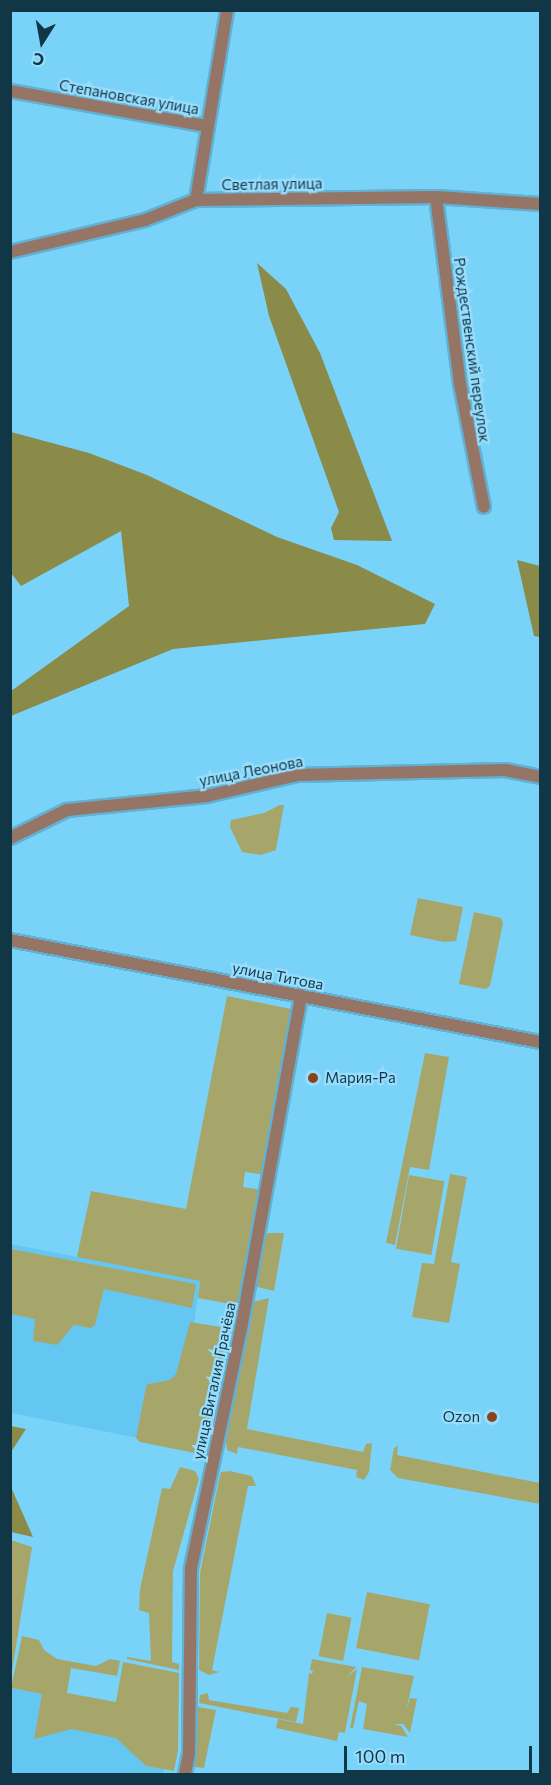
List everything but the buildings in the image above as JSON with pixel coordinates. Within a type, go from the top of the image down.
[{"type":"street","points":[[196,200],[206,126],[227,10]]},
{"type":"street","name":"Степановская улица","points":[[10,92],[206,126]]},
{"type":"street","name":"Светлая улица","points":[[10,252],[145,220],[172,212],[196,200],[436,197],[540,204]]},
{"type":"street","name":"Рождественский переулок","points":[[436,197],[460,384],[484,507]]},
{"type":"street","name":"улица Леонова","points":[[10,838],[67,810],[207,796],[297,775],[505,770],[540,777]]},
{"type":"street","name":"улица Титова","points":[[10,940],[540,1042]]},
{"type":"street","name":"улица Виталия Грачёва","points":[[185,1774],[189,1754],[191,1568],[242,1324],[301,995]]},
{"type":"shaded area","points":[[257,263],[286,289],[320,353],[392,541],[334,540],[331,528],[339,512],[269,316]]},
{"type":"shaded area","points":[[11,432],[89,453],[147,475],[277,537],[357,565],[435,604],[425,624],[173,649],[11,716],[11,691],[129,606],[121,531],[21,586],[11,573]]},
{"type":"shaded area","points":[[517,560],[540,566],[540,637],[534,636]]},
{"type":"shaded area","points":[[284,805],[276,850],[261,855],[242,852],[230,827],[231,820],[264,813]]},
{"type":"shaded area","points":[[418,898],[463,907],[456,941],[444,942],[410,935]]},
{"type":"shaded area","points":[[474,912],[501,918],[503,923],[490,986],[485,989],[459,984]]},
{"type":"shaded area","points":[[227,996],[296,1010],[266,1175],[245,1172],[243,1187],[262,1190],[237,1312],[230,1304],[198,1298],[200,1281],[77,1257],[91,1191],[186,1209]]},
{"type":"shaded area","points":[[425,1053],[449,1057],[429,1170],[410,1167],[395,1245],[386,1243]]},
{"type":"shaded area","points":[[450,1174],[467,1177],[451,1262],[460,1264],[449,1323],[412,1317],[422,1263],[434,1264]]},
{"type":"shaded area","points":[[409,1175],[444,1181],[431,1255],[396,1249]]},
{"type":"shaded area","points":[[268,1233],[284,1233],[274,1291],[254,1286],[264,1239]]},
{"type":"shaded area","points":[[11,1244],[200,1281],[194,1324],[189,1448],[11,1413]]},
{"type":"shaded area","points":[[11,1249],[196,1284],[192,1308],[104,1289],[95,1325],[91,1328],[74,1325],[57,1345],[33,1341],[35,1319],[11,1314]]},
{"type":"shaded area","points":[[269,1298],[247,1429],[363,1452],[366,1444],[372,1443],[369,1472],[364,1480],[356,1477],[357,1470],[238,1447],[237,1454],[227,1450],[226,1442],[253,1302]]},
{"type":"shaded area","points":[[190,1322],[221,1327],[227,1335],[205,1447],[195,1453],[140,1442],[136,1438],[146,1387],[148,1384],[170,1380],[176,1374]]},
{"type":"shaded area","points":[[10,1426],[26,1429],[11,1452]]},
{"type":"shaded area","points":[[398,1446],[397,1455],[540,1483],[540,1504],[398,1478],[390,1470],[394,1448]]},
{"type":"shaded area","points":[[180,1467],[195,1471],[199,1479],[173,1571],[172,1662],[179,1664],[179,1670],[127,1659],[127,1657],[151,1661],[149,1613],[139,1610],[140,1589],[162,1488],[170,1489]]},
{"type":"shaded area","points":[[230,1471],[252,1476],[256,1486],[248,1486],[212,1670],[219,1672],[209,1675],[199,1670],[200,1573],[220,1475],[221,1472]]},
{"type":"shaded area","points":[[11,1487],[33,1537],[11,1532]]},
{"type":"shaded area","points":[[10,1540],[32,1547],[11,1677]]},
{"type":"shaded area","points":[[367,1592],[430,1604],[419,1660],[356,1648]]},
{"type":"shaded area","points":[[327,1613],[352,1618],[343,1661],[319,1656]]},
{"type":"shaded area","points":[[22,1636],[39,1640],[44,1650],[57,1659],[96,1666],[110,1659],[120,1661],[117,1676],[71,1668],[67,1693],[116,1702],[123,1662],[179,1673],[178,1751],[174,1771],[146,1766],[116,1738],[72,1729],[34,1739],[42,1694],[11,1688]]},
{"type":"shaded area","points":[[312,1659],[356,1667],[347,1677],[357,1669],[345,1733],[339,1732],[337,1741],[276,1728],[278,1719],[303,1724],[309,1673],[312,1674],[313,1671],[310,1670]]},
{"type":"shaded area","points":[[362,1667],[414,1676],[406,1711],[410,1698],[417,1699],[410,1733],[403,1724],[394,1724],[401,1726],[408,1737],[363,1729],[367,1704],[359,1701],[353,1728],[350,1728]]},
{"type":"shaded area","points":[[10,1688],[175,1719],[163,1774],[11,1774]]},
{"type":"shaded area","points":[[208,1693],[209,1700],[287,1713],[291,1707],[299,1708],[296,1722],[199,1703],[200,1695]]},
{"type":"shaded area","points":[[198,1707],[216,1710],[204,1768],[195,1767]]},
{"type":"place","name":"Мария-Ра","points":[[313,1078]]},
{"type":"place","name":"Ozon","points":[[492,1417]]}]
